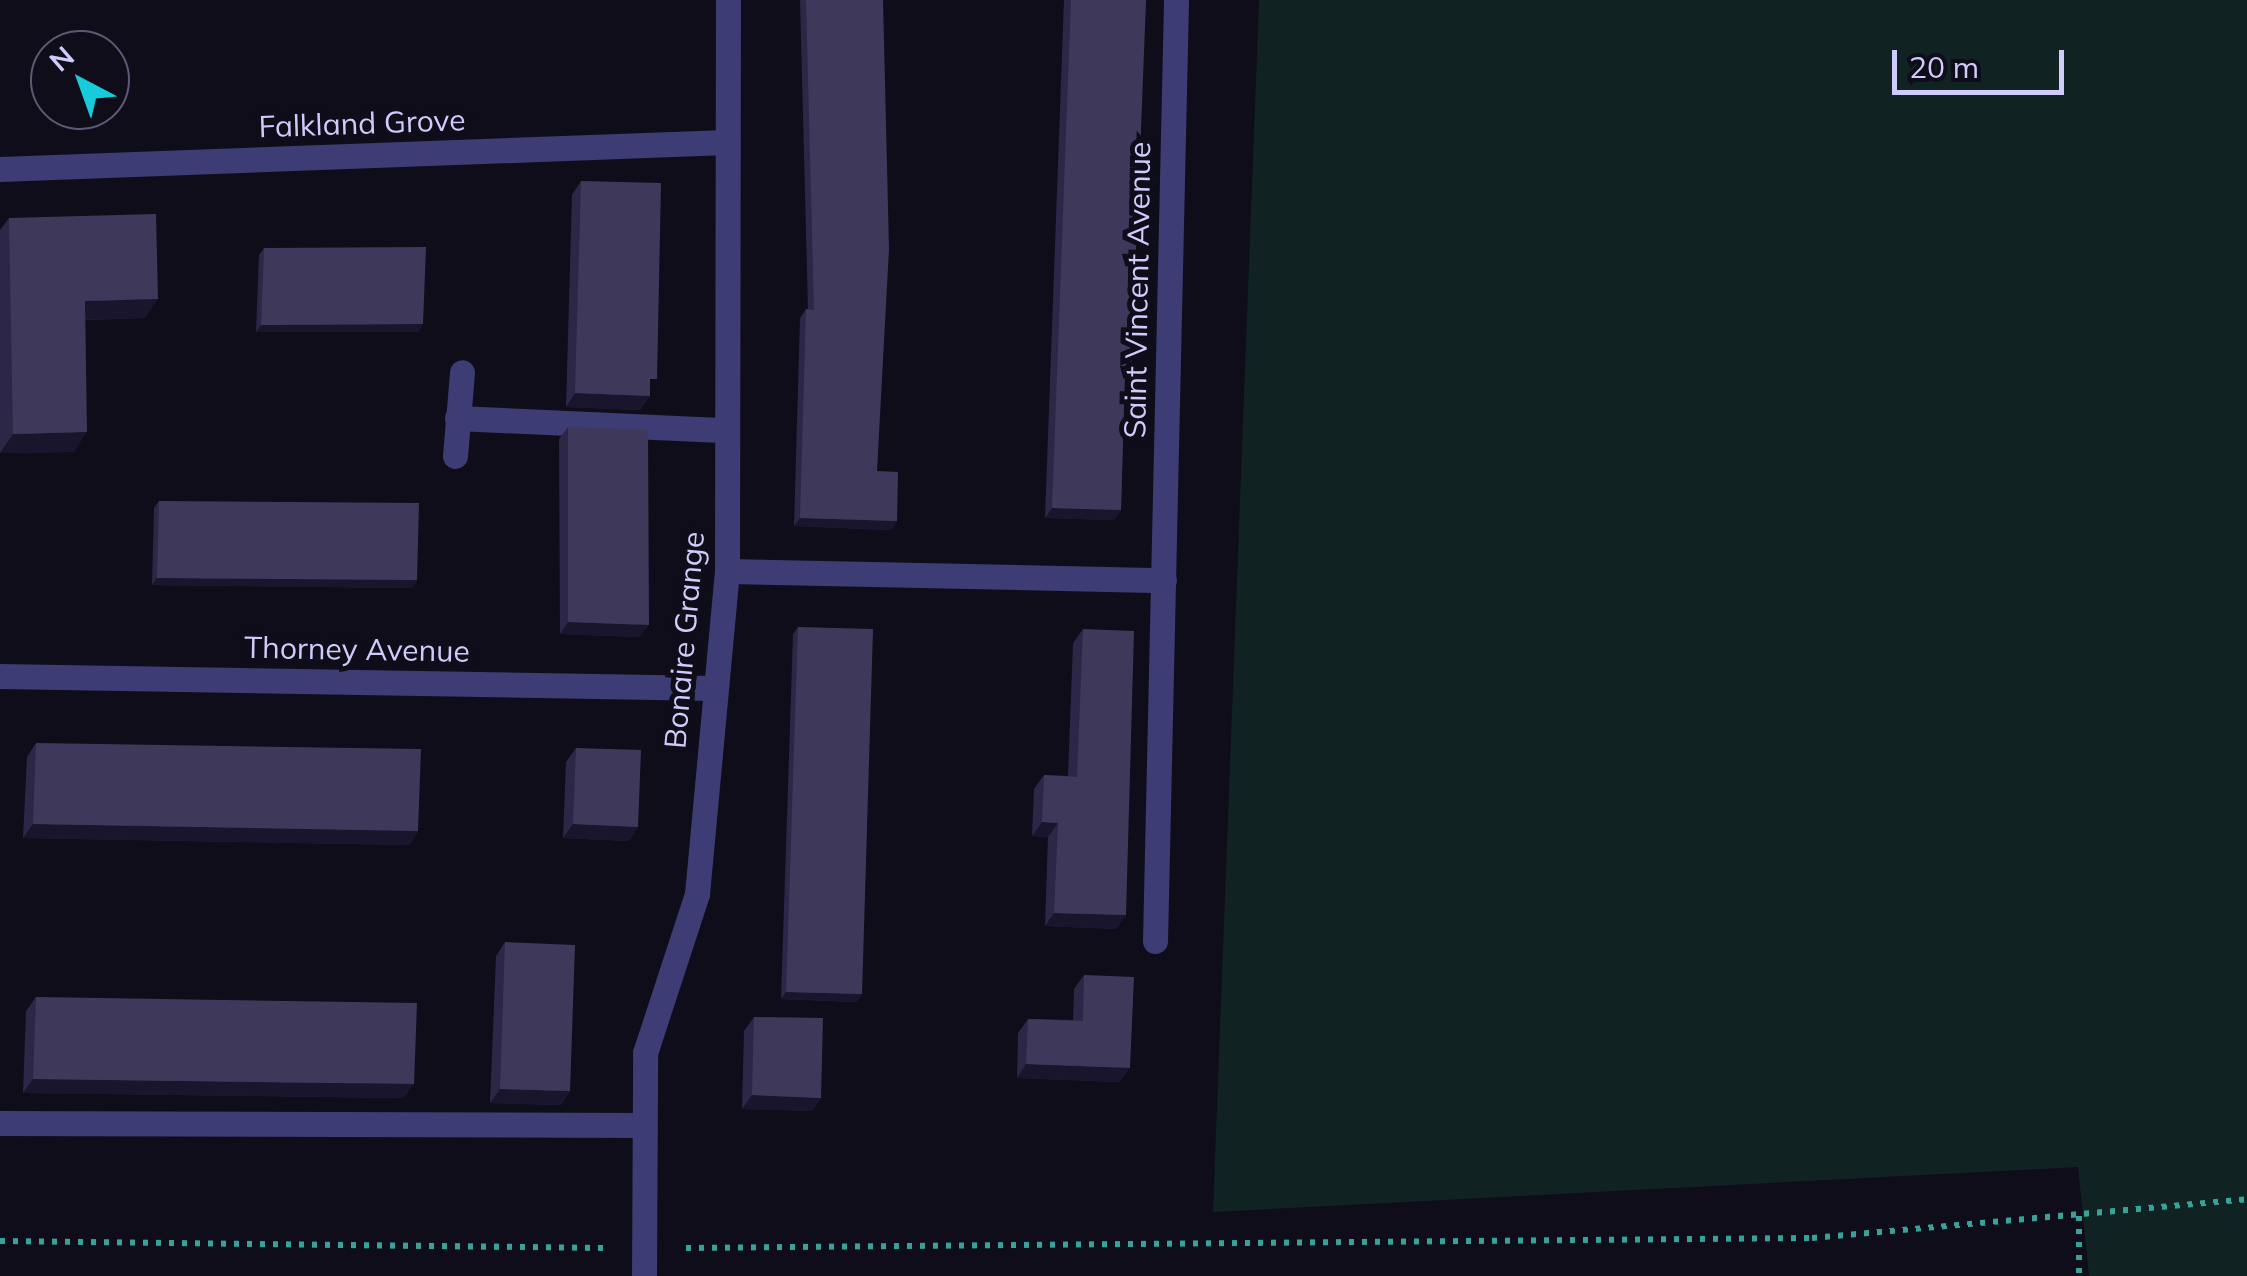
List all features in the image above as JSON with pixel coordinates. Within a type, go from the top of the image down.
[{"type":"street","name":"Bonaire Grange","points":[[644,1276],[640,1125],[645,1053],[697,894],[713,688],[727,571],[728,0]]},
{"type":"street","name":"Saint Vincent Avenue","points":[[1155,942],[1176,0]]},
{"type":"street","name":"Falkland Grove","points":[[0,169],[726,142]]},
{"type":"street","points":[[456,456],[462,372]]},
{"type":"street","points":[[457,418],[726,430]]},
{"type":"street","points":[[727,571],[1164,580]]},
{"type":"street","name":"Thorney Avenue","points":[[0,676],[713,688]]},
{"type":"street","points":[[0,1123],[640,1125]]},
{"type":"path","points":[[0,1242],[644,1248],[1812,1238],[2247,1199]]},
{"type":"path","points":[[2079,1216],[2080,1276]]},
{"type":"green space","points":[[1259,0],[2247,0],[2247,1276],[2089,1276],[2078,1167],[1213,1212]]},
{"type":"building","points":[[806,0],[883,0],[889,249],[877,471],[898,472],[897,521],[800,518],[806,309],[814,310]]},
{"type":"building","points":[[1071,0],[1146,0],[1132,365],[1125,365],[1121,510],[1052,508]]},
{"type":"building","points":[[581,181],[661,183],[657,379],[650,379],[650,396],[575,393]]},
{"type":"building","points":[[156,214],[158,299],[85,301],[87,432],[13,434],[9,218]]},
{"type":"building","points":[[426,247],[423,324],[261,325],[264,248]]},
{"type":"building","points":[[568,427],[648,430],[649,625],[568,622]]},
{"type":"building","points":[[159,501],[419,503],[417,580],[157,578]]},
{"type":"building","points":[[798,627],[873,629],[862,994],[786,992]]},
{"type":"building","points":[[1083,629],[1134,631],[1126,915],[1054,913],[1058,823],[1042,822],[1044,775],[1077,777]]},
{"type":"building","points":[[36,743],[421,749],[418,831],[33,824]]},
{"type":"building","points":[[576,748],[641,750],[638,827],[573,824]]},
{"type":"building","points":[[505,942],[575,945],[570,1091],[500,1089]]},
{"type":"building","points":[[1084,975],[1134,977],[1130,1068],[1026,1064],[1028,1019],[1083,1021]]},
{"type":"building","points":[[36,997],[417,1003],[414,1084],[33,1079]]},
{"type":"building","points":[[754,1017],[823,1018],[821,1098],[752,1095]]}]
